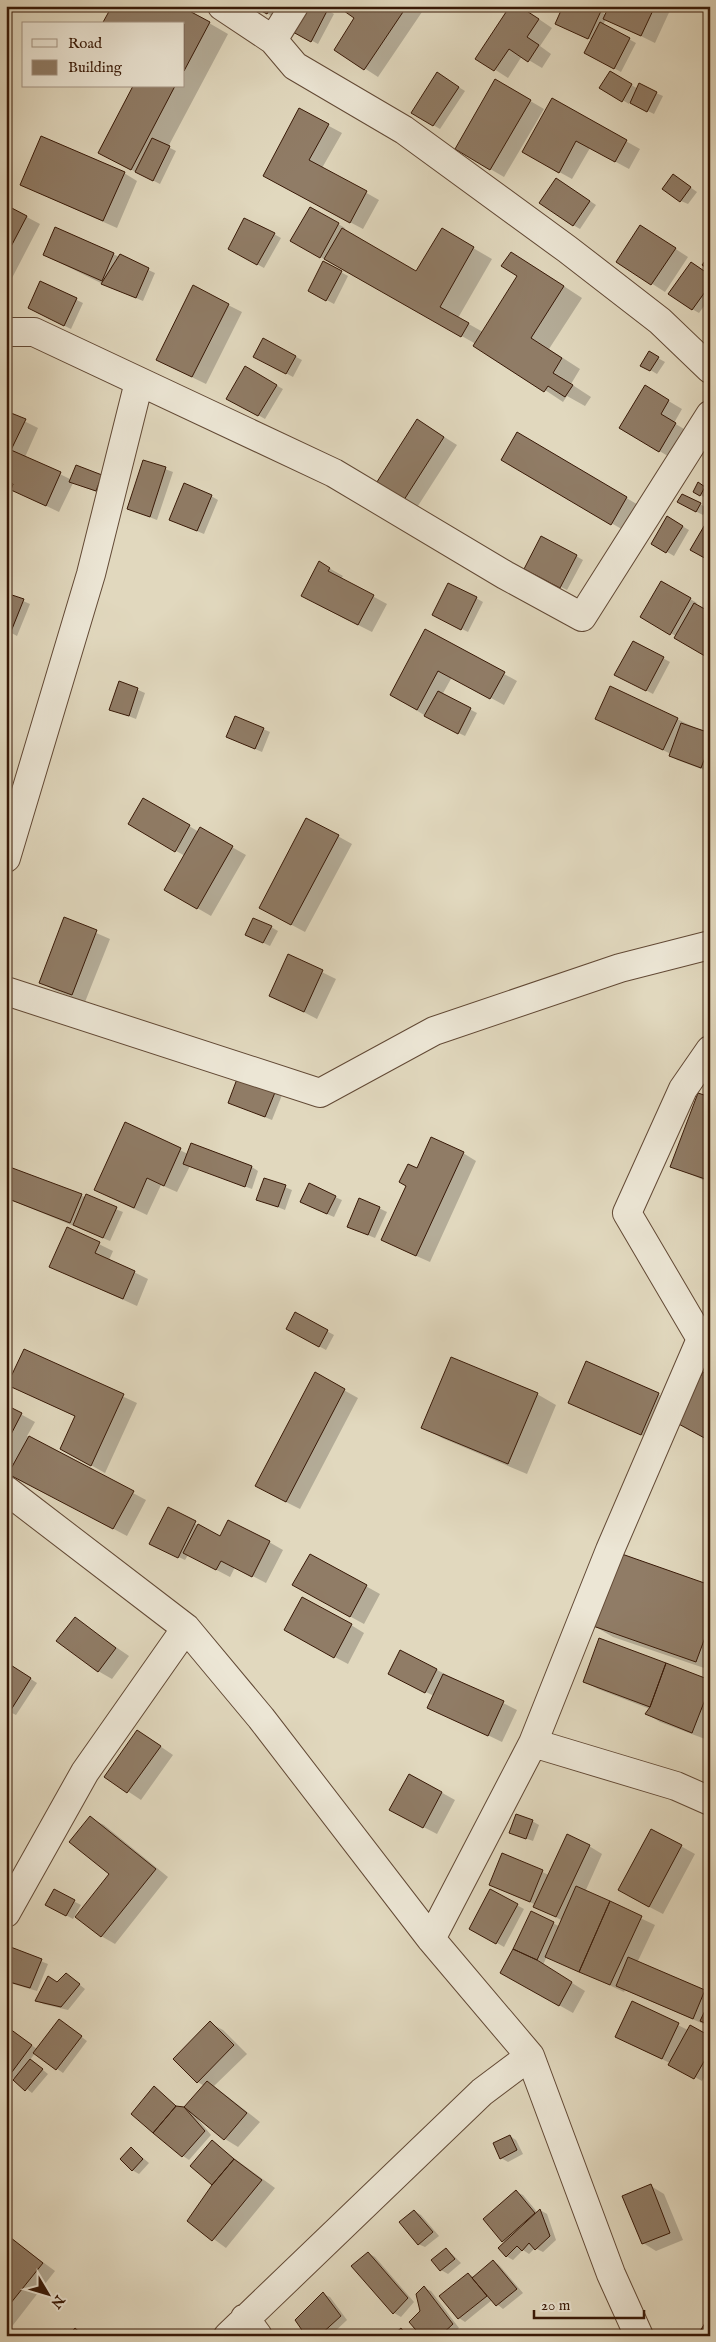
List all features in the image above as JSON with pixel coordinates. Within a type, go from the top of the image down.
[{"type":"street","points":[[222,6],[273,40],[294,66],[404,130],[567,249],[660,321],[710,369]]},
{"type":"street","points":[[273,40],[294,6]]},
{"type":"street","points":[[6,332],[34,332],[334,473],[505,575],[582,617],[710,415]]},
{"type":"street","points":[[6,858],[91,574],[139,382]]},
{"type":"street","points":[[6,992],[320,1093],[434,1031],[620,968],[710,945]]},
{"type":"street","points":[[430,1939],[533,1743],[610,1550],[701,1339],[627,1214],[683,1090],[710,1050]]},
{"type":"street","points":[[6,1490],[186,1628],[261,1718],[430,1939],[530,2056],[611,2274],[639,2336]]},
{"type":"street","points":[[6,1912],[85,1772],[186,1628]]},
{"type":"street","points":[[533,1743],[676,1786],[710,1800]]},
{"type":"street","points":[[244,2330],[482,2092],[530,2056]]},
{"type":"building","points":[[112,6],[180,6],[210,22],[185,69],[185,22],[103,22]]},
{"type":"building","points":[[252,6],[271,6],[267,14]]},
{"type":"building","points":[[306,6],[323,6],[328,9],[311,42],[293,32]]},
{"type":"building","points":[[337,6],[407,6],[364,70],[334,50],[354,18]]},
{"type":"building","points":[[510,6],[519,6],[539,19],[527,37],[539,45],[528,62],[509,49],[494,71],[475,59]]},
{"type":"building","points":[[563,6],[591,6],[601,11],[588,39],[555,24]]},
{"type":"building","points":[[609,6],[655,6],[641,36],[603,19]]},
{"type":"building","points":[[600,22],[630,38],[614,69],[584,53]]},
{"type":"building","points":[[610,71],[632,84],[622,102],[599,88]]},
{"type":"building","points":[[437,72],[459,87],[433,126],[411,113]]},
{"type":"building","points":[[495,79],[531,100],[490,170],[455,149]]},
{"type":"building","points":[[639,83],[657,92],[647,112],[630,103]]},
{"type":"building","points":[[132,88],[174,88],[131,170],[98,153]]},
{"type":"building","points":[[552,98],[627,140],[615,162],[576,141],[559,173],[522,152]]},
{"type":"building","points":[[299,108],[329,124],[309,160],[367,191],[350,223],[263,176]]},
{"type":"building","points":[[41,136],[125,172],[103,221],[20,185]]},
{"type":"building","points":[[152,138],[170,146],[153,181],[135,172]]},
{"type":"building","points":[[673,174],[691,187],[680,202],[662,189]]},
{"type":"building","points":[[556,178],[590,201],[573,226],[539,203]]},
{"type":"building","points":[[6,205],[27,216],[6,256]]},
{"type":"building","points":[[310,207],[339,223],[320,258],[290,241]]},
{"type":"building","points":[[244,218],[275,233],[257,265],[228,249]]},
{"type":"building","points":[[640,225],[676,248],[651,285],[616,262]]},
{"type":"building","points":[[55,227],[114,253],[102,281],[43,255]]},
{"type":"building","points":[[342,228],[416,271],[442,228],[474,247],[440,307],[469,323],[461,337],[324,259]]},
{"type":"building","points":[[511,252],[564,286],[531,338],[562,358],[553,373],[573,385],[565,397],[548,386],[544,392],[473,346],[517,276],[501,266]]},
{"type":"building","points":[[120,254],[149,268],[136,298],[101,284]]},
{"type":"building","points":[[710,256],[710,270],[702,265]]},
{"type":"building","points":[[323,261],[342,271],[326,301],[308,291]]},
{"type":"building","points":[[691,262],[710,275],[710,285],[692,310],[668,294]]},
{"type":"building","points":[[40,281],[77,298],[64,326],[28,308]]},
{"type":"building","points":[[193,285],[229,304],[192,377],[156,360]]},
{"type":"building","points":[[263,338],[296,356],[286,374],[253,357]]},
{"type":"building","points":[[649,351],[659,357],[650,371],[640,366]]},
{"type":"building","points":[[245,366],[277,385],[258,416],[226,399]]},
{"type":"building","points":[[645,385],[669,400],[661,414],[676,423],[659,452],[619,428]]},
{"type":"building","points":[[6,411],[26,419],[11,450],[61,472],[46,506],[11,490],[13,484],[6,481]]},
{"type":"building","points":[[417,419],[444,437],[402,503],[375,485]]},
{"type":"building","points":[[517,432],[627,497],[611,525],[501,460]]},
{"type":"building","points":[[143,460],[166,467],[150,517],[127,509]]},
{"type":"building","points":[[76,465],[102,475],[96,491],[69,482]]},
{"type":"building","points":[[698,482],[705,487],[700,496],[693,492]]},
{"type":"building","points":[[184,483],[212,495],[197,531],[169,520]]},
{"type":"building","points":[[682,494],[701,503],[696,512],[677,502]]},
{"type":"building","points":[[667,516],[683,526],[666,553],[651,544]]},
{"type":"building","points":[[710,516],[710,561],[690,550]]},
{"type":"building","points":[[541,536],[577,555],[560,588],[524,569]]},
{"type":"building","points":[[319,561],[330,568],[328,571],[374,595],[358,625],[301,596]]},
{"type":"building","points":[[661,581],[691,598],[670,635],[640,617]]},
{"type":"building","points":[[448,583],[477,597],[461,630],[432,615]]},
{"type":"building","points":[[6,593],[24,599],[10,634],[6,631]]},
{"type":"building","points":[[694,603],[710,612],[710,659],[674,638]]},
{"type":"building","points":[[425,629],[505,672],[490,699],[438,671],[417,710],[390,695]]},
{"type":"building","points":[[633,641],[664,657],[646,691],[614,675]]},
{"type":"building","points":[[119,681],[138,688],[129,716],[109,710]]},
{"type":"building","points":[[610,686],[678,718],[663,750],[595,719]]},
{"type":"building","points":[[438,691],[471,708],[458,734],[424,716]]},
{"type":"building","points":[[235,716],[264,728],[255,749],[226,737]]},
{"type":"building","points":[[681,723],[710,733],[710,745],[701,768],[669,756]]},
{"type":"building","points":[[143,798],[190,825],[175,852],[128,824]]},
{"type":"building","points":[[306,818],[339,835],[291,925],[259,908]]},
{"type":"building","points":[[200,827],[233,846],[197,909],[164,890]]},
{"type":"building","points":[[64,917],[97,930],[72,995],[39,983]]},
{"type":"building","points":[[253,918],[272,926],[263,943],[245,935]]},
{"type":"building","points":[[288,954],[323,970],[304,1012],[269,996]]},
{"type":"building","points":[[240,1071],[278,1085],[265,1117],[228,1103]]},
{"type":"building","points":[[698,1093],[710,1097],[710,1174],[708,1180],[670,1167]]},
{"type":"building","points":[[125,1122],[181,1148],[164,1186],[147,1178],[134,1208],[94,1190]]},
{"type":"building","points":[[431,1137],[464,1152],[416,1256],[381,1240],[406,1186],[399,1182],[408,1164],[417,1168]]},
{"type":"building","points":[[191,1143],[252,1166],[245,1187],[183,1164]]},
{"type":"building","points":[[7,1166],[82,1194],[70,1223],[6,1198]]},
{"type":"building","points":[[264,1178],[286,1185],[278,1207],[256,1200]]},
{"type":"building","points":[[309,1183],[336,1196],[327,1214],[300,1202]]},
{"type":"building","points":[[86,1194],[117,1207],[103,1238],[73,1225]]},
{"type":"building","points":[[359,1198],[380,1207],[368,1235],[347,1227]]},
{"type":"building","points":[[67,1227],[100,1242],[95,1253],[135,1271],[123,1299],[49,1267]]},
{"type":"building","points":[[295,1312],[328,1330],[319,1347],[286,1329]]},
{"type":"building","points":[[24,1349],[124,1394],[91,1466],[60,1449],[75,1416],[7,1385]]},
{"type":"building","points":[[451,1357],[538,1393],[508,1464],[421,1428]]},
{"type":"building","points":[[586,1361],[659,1393],[641,1435],[568,1403]]},
{"type":"building","points":[[315,1372],[345,1389],[286,1502],[255,1486]]},
{"type":"building","points":[[703,1372],[710,1375],[710,1441],[675,1422]]},
{"type":"building","points":[[6,1405],[22,1413],[6,1444]]},
{"type":"building","points":[[29,1436],[134,1491],[113,1529],[8,1474]]},
{"type":"building","points":[[168,1507],[196,1521],[178,1558],[149,1544]]},
{"type":"building","points":[[228,1520],[270,1541],[252,1577],[221,1561],[216,1570],[183,1553],[198,1524],[220,1536]]},
{"type":"building","points":[[619,1553],[710,1585],[710,1624],[696,1662],[593,1626]]},
{"type":"building","points":[[310,1554],[367,1585],[350,1617],[292,1585]]},
{"type":"building","points":[[302,1597],[352,1624],[334,1658],[284,1630]]},
{"type":"building","points":[[75,1617],[116,1648],[98,1672],[56,1641]]},
{"type":"building","points":[[599,1638],[666,1663],[650,1707],[583,1682]]},
{"type":"building","points":[[400,1650],[437,1669],[425,1693],[388,1674]]},
{"type":"building","points":[[6,1662],[31,1678],[9,1713],[6,1711]]},
{"type":"building","points":[[666,1663],[710,1680],[710,1687],[692,1733],[645,1714],[650,1707]]},
{"type":"building","points":[[443,1674],[504,1701],[488,1736],[427,1708]]},
{"type":"building","points":[[137,1730],[161,1746],[127,1793],[104,1777]]},
{"type":"building","points":[[409,1774],[442,1792],[423,1828],[389,1810]]},
{"type":"building","points":[[516,1814],[533,1820],[526,1839],[509,1833]]},
{"type":"building","points":[[90,1816],[156,1869],[101,1937],[75,1917],[109,1874],[69,1842]]},
{"type":"building","points":[[651,1829],[682,1845],[649,1907],[618,1890]]},
{"type":"building","points":[[567,1834],[590,1845],[556,1917],[533,1907]]},
{"type":"building","points":[[502,1853],[543,1870],[530,1902],[489,1885]]},
{"type":"building","points":[[576,1886],[610,1901],[579,1972],[545,1957]]},
{"type":"building","points":[[54,1889],[75,1900],[66,1916],[45,1905]]},
{"type":"building","points":[[490,1889],[518,1904],[496,1944],[469,1929]]},
{"type":"building","points":[[610,1901],[642,1916],[610,1985],[579,1972]]},
{"type":"building","points":[[531,1911],[554,1922],[537,1960],[513,1949]]},
{"type":"building","points":[[8,1946],[42,1959],[30,1988],[6,1981]]},
{"type":"building","points":[[513,1949],[537,1960],[572,1982],[559,2006],[500,1973]]},
{"type":"building","points":[[628,1957],[705,1990],[693,2019],[616,1986]]},
{"type":"building","points":[[66,1973],[80,1984],[61,2007],[35,2001],[48,1976],[57,1982]]},
{"type":"building","points":[[710,2000],[710,2025],[700,2021]]},
{"type":"building","points":[[632,2001],[679,2023],[662,2059],[615,2037]]},
{"type":"building","points":[[59,2019],[82,2036],[56,2070],[33,2053]]},
{"type":"building","points":[[210,2021],[234,2045],[197,2083],[173,2059]]},
{"type":"building","points":[[690,2025],[710,2036],[710,2051],[694,2079],[668,2065]]},
{"type":"building","points":[[6,2026],[32,2045],[9,2076],[6,2074]]},
{"type":"building","points":[[30,2059],[43,2069],[25,2091],[13,2080]]},
{"type":"building","points":[[207,2081],[247,2113],[224,2140],[184,2107]]},
{"type":"building","points":[[154,2086],[176,2106],[153,2133],[131,2114]]},
{"type":"building","points":[[176,2106],[184,2107],[205,2131],[182,2157],[153,2133]]},
{"type":"building","points":[[510,2135],[517,2150],[500,2159],[493,2143]]},
{"type":"building","points":[[212,2140],[234,2159],[212,2185],[190,2166]]},
{"type":"building","points":[[131,2147],[143,2159],[132,2171],[120,2159]]},
{"type":"building","points":[[234,2159],[262,2180],[212,2241],[187,2221],[212,2185]]},
{"type":"building","points":[[651,2184],[670,2233],[642,2244],[622,2196]]},
{"type":"building","points":[[516,2190],[535,2213],[502,2242],[483,2219]]},
{"type":"building","points":[[540,2209],[550,2236],[535,2250],[529,2243],[522,2251],[517,2246],[506,2257],[498,2248]]},
{"type":"building","points":[[414,2210],[433,2232],[418,2245],[399,2222]]},
{"type":"building","points":[[6,2234],[43,2263],[6,2309]]},
{"type":"building","points":[[446,2248],[455,2259],[440,2271],[431,2260]]},
{"type":"building","points":[[368,2252],[408,2298],[393,2314],[351,2266]]},
{"type":"building","points":[[493,2260],[517,2289],[496,2306],[472,2278]]},
{"type":"building","points":[[468,2273],[487,2296],[458,2319],[439,2296]]},
{"type":"building","points":[[424,2286],[453,2324],[440,2336],[421,2336],[409,2322],[420,2311],[416,2294]]},
{"type":"building","points":[[323,2292],[341,2316],[319,2336],[306,2336],[295,2320]]},
{"type":"building","points":[[710,2315],[710,2336],[697,2336]]},
{"type":"building","points":[[75,2328],[84,2336],[68,2336]]},
{"type":"building","points":[[401,2328],[407,2336],[392,2336]]}]
